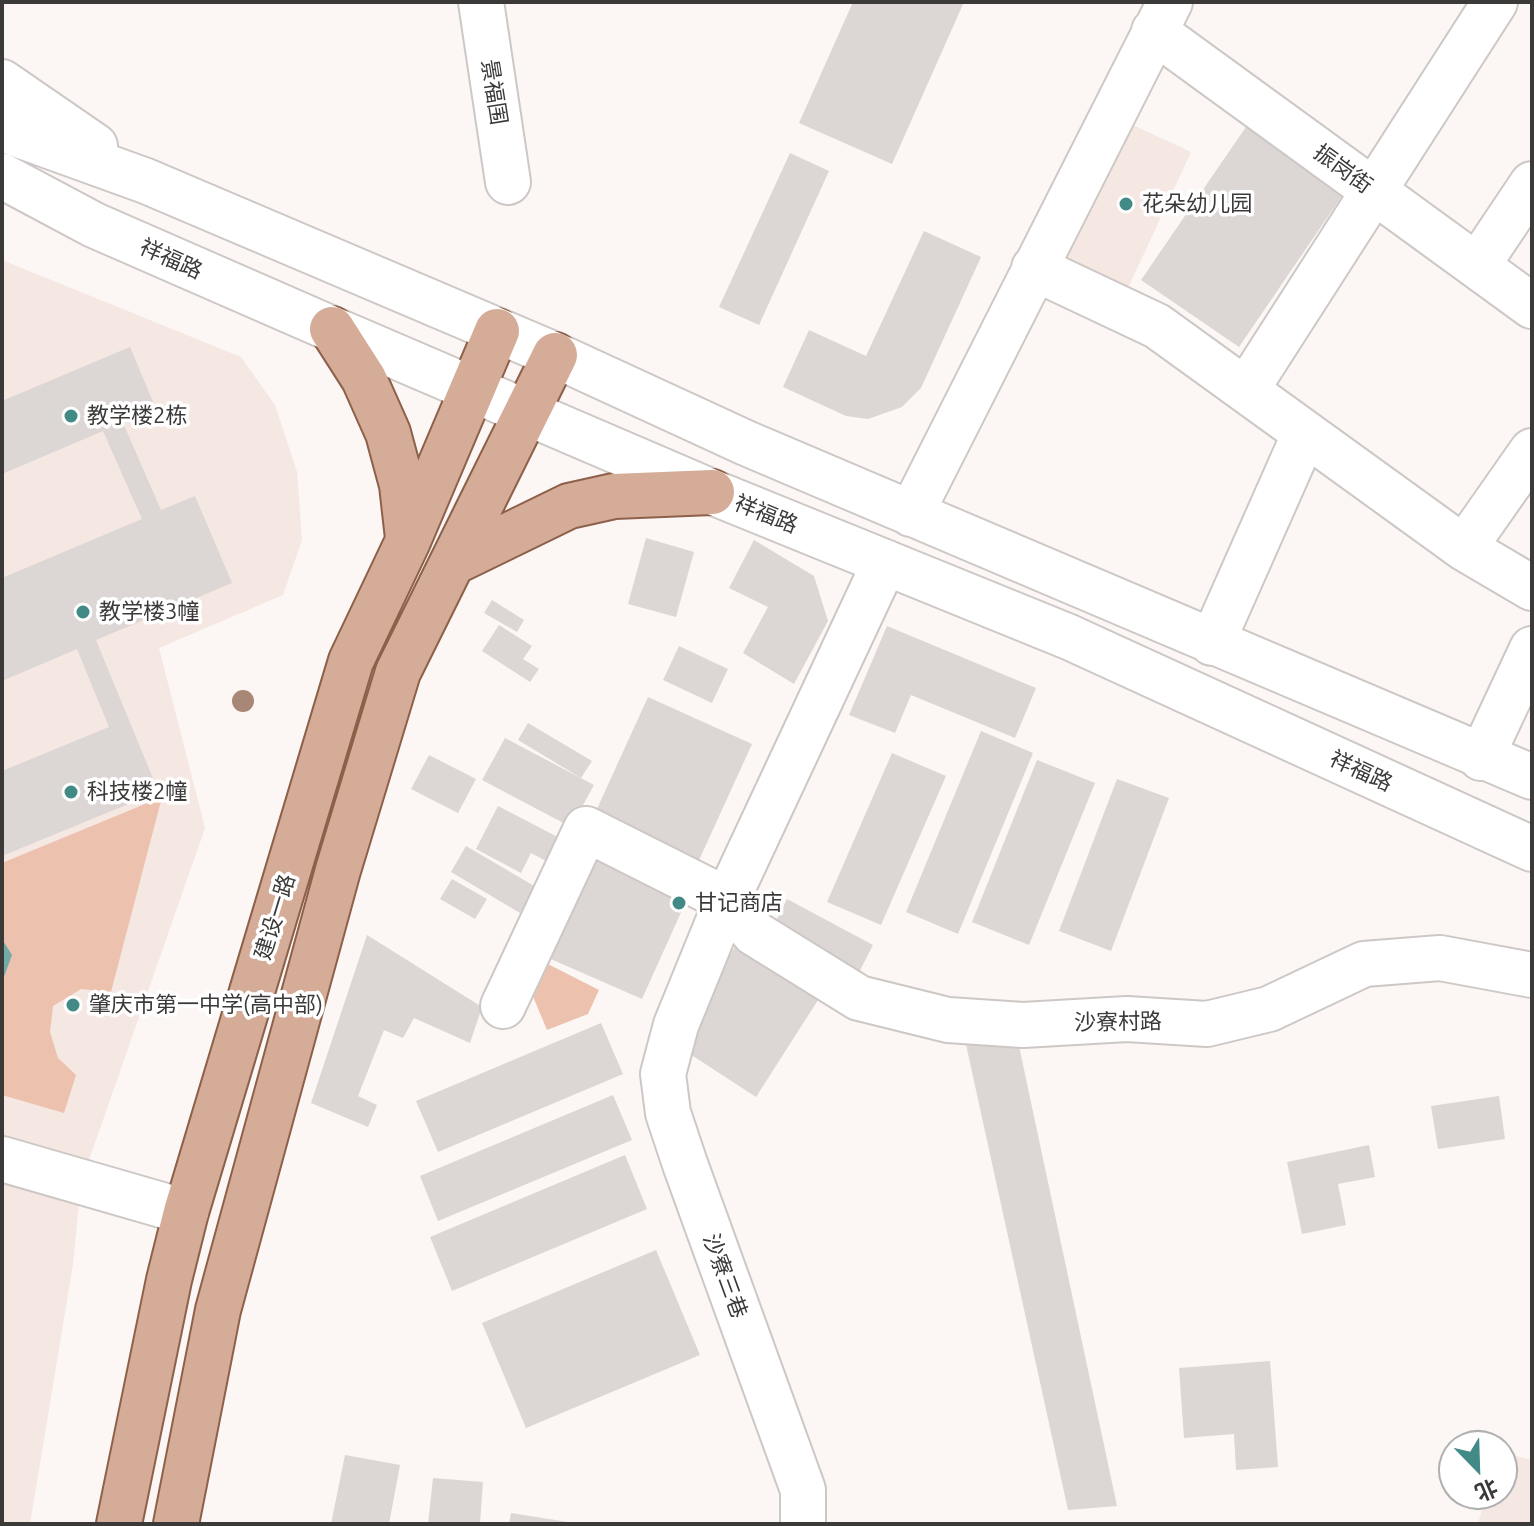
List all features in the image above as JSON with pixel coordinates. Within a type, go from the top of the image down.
[{"type":"main road","points":[[332,329],[364,379],[388,433],[402,485],[408,541]]},
{"type":"main road","name":"建设一路","points":[[119,1524],[186,1212],[351,661],[408,541],[497,331]]},
{"type":"main road","points":[[176,1524],[218,1310],[338,870],[398,672],[555,355]]},
{"type":"main road","points":[[452,563],[569,506],[614,496],[712,492]]},
{"type":"main road","points":[[351,661],[398,672]]},
{"type":"street","name":"景福围","points":[[481,2],[508,182]]},
{"type":"street","points":[[1246,390],[1495,2]]},
{"type":"street","points":[[911,514],[1162,16]]},
{"type":"street","name":"振岗街","points":[[1162,16],[1373,191],[1532,306]]},
{"type":"street","points":[[2,82],[146,181]]},
{"type":"street","points":[[2,129],[146,181],[555,355],[746,443],[911,514],[1532,777]]},
{"type":"street","name":"祥福路","points":[[2,176],[94,225],[712,492],[1069,637],[1532,849]]},
{"type":"street","points":[[1477,266],[1532,184]]},
{"type":"street","points":[[2,203],[94,225],[258,251],[339,283],[358,272]]},
{"type":"street","points":[[1034,268],[1157,326],[1464,548],[1532,588]]},
{"type":"street","points":[[1212,643],[1305,433]]},
{"type":"street","points":[[712,492],[746,443]]},
{"type":"street","points":[[1464,548],[1532,451]]},
{"type":"street","name":"沙寮三巷","points":[[803,1524],[803,1490],[668,1113],[663,1074],[676,1025],[727,900],[885,562]]},
{"type":"street","points":[[1481,758],[1532,649]]},
{"type":"street","points":[[503,1006],[586,829],[727,900]]},
{"type":"street","name":"沙寮村路","points":[[727,900],[754,933],[859,998],[948,1020],[1023,1025],[1127,1019],[1207,1024],[1269,1009],[1364,964],[1440,958],[1532,975]]},
{"type":"street","points":[[2,1159],[186,1212]]},
{"type":"shaded area","name":"花朵幼儿园","points":[[1124,121],[1191,152],[1128,288],[1060,256]]},
{"type":"shaded area","name":"肇庆市第一中学(高中部)","points":[[2,260],[241,357],[275,405],[297,472],[302,540],[283,595],[159,648],[205,828],[81,1183],[73,1264],[30,1524],[2,1524]]},
{"type":"shaded area","points":[[162,797],[111,992],[81,989],[53,1006],[50,1032],[58,1058],[76,1075],[64,1113],[2,1095],[2,863]]},
{"type":"shaded area","points":[[542,961],[599,990],[588,1014],[547,1030],[529,987]]},
{"type":"shaded area","points":[[1518,1456],[1532,1460],[1532,1524],[1478,1524],[1482,1510],[1518,1510]]},
{"type":"water","points":[[2,939],[12,955],[2,982]]},
{"type":"building","points":[[853,2],[964,2],[892,164],[799,123]]},
{"type":"building","points":[[1248,124],[1346,190],[1239,347],[1141,280]]},
{"type":"building","points":[[790,153],[829,171],[759,325],[719,307]]},
{"type":"building","points":[[924,231],[981,257],[921,388],[902,407],[868,419],[846,416],[783,387],[809,330],[866,356]]},
{"type":"building","points":[[130,347],[156,409],[123,423],[161,510],[195,496],[232,583],[96,640],[154,781],[138,787],[143,798],[2,856],[2,771],[109,727],[77,649],[2,681],[2,578],[142,519],[103,431],[2,474],[2,401]]},
{"type":"building","points":[[646,538],[694,552],[676,617],[628,604]]},
{"type":"building","points":[[754,540],[814,576],[828,621],[794,684],[743,653],[768,607],[729,588]]},
{"type":"building","points":[[492,600],[524,620],[517,632],[484,613]]},
{"type":"building","points":[[499,625],[532,646],[523,659],[539,669],[530,682],[482,651]]},
{"type":"building","points":[[887,626],[1036,688],[1015,738],[911,695],[895,733],[849,715]]},
{"type":"building","points":[[679,646],[728,669],[712,703],[663,680]]},
{"type":"building","points":[[648,697],[752,744],[695,869],[591,822]]},
{"type":"building","points":[[528,723],[592,761],[581,778],[518,740]]},
{"type":"building","points":[[981,731],[1033,753],[958,934],[906,912]]},
{"type":"building","points":[[505,738],[594,785],[571,827],[482,780]]},
{"type":"building","points":[[892,753],[946,776],[881,925],[827,902]]},
{"type":"building","points":[[429,755],[476,779],[458,813],[411,789]]},
{"type":"building","points":[[1037,760],[1095,783],[1029,945],[972,922]]},
{"type":"building","points":[[1117,779],[1169,798],[1111,951],[1059,931]]},
{"type":"building","points":[[498,806],[573,845],[561,869],[531,853],[521,873],[476,849]]},
{"type":"building","points":[[588,841],[692,888],[642,999],[537,953]]},
{"type":"building","points":[[466,846],[536,887],[520,913],[451,872]]},
{"type":"building","points":[[452,879],[487,899],[475,919],[440,899]]},
{"type":"building","points":[[787,899],[873,945],[854,982],[768,937]]},
{"type":"building","points":[[744,933],[827,986],[756,1097],[673,1043]]},
{"type":"building","points":[[367,935],[482,1007],[470,1043],[414,1018],[403,1038],[384,1030],[358,1096],[377,1105],[368,1127],[311,1103]]},
{"type":"building","points":[[601,1023],[623,1074],[438,1152],[416,1101]]},
{"type":"building","points":[[965,1040],[1019,1046],[1117,1506],[1068,1510]]},
{"type":"building","points":[[613,1095],[632,1140],[438,1221],[420,1176]]},
{"type":"building","points":[[1499,1096],[1505,1139],[1438,1149],[1431,1106]]},
{"type":"building","points":[[1369,1145],[1375,1177],[1338,1184],[1346,1225],[1302,1234],[1287,1162]]},
{"type":"building","points":[[625,1155],[647,1209],[452,1291],[430,1237]]},
{"type":"building","points":[[656,1250],[700,1355],[526,1428],[482,1323]]},
{"type":"building","points":[[1270,1361],[1278,1467],[1236,1470],[1234,1434],[1184,1438],[1179,1368]]},
{"type":"building","points":[[345,1455],[400,1465],[389,1524],[331,1524]]},
{"type":"building","points":[[433,1478],[483,1482],[480,1524],[428,1524]]},
{"type":"building","points":[[511,1513],[568,1522],[568,1524],[509,1524]]},
{"type":"place","name":"花朵幼儿园","points":[[1126,204]]},
{"type":"place","name":"教学楼2栋","points":[[71,416]]},
{"type":"place","name":"教学楼3幢","points":[[83,612]]},
{"type":"place","name":"科技楼2幢","points":[[71,792]]},
{"type":"place","name":"甘记商店","points":[[679,903]]},
{"type":"place","name":"肇庆市第一中学(高中部)","points":[[73,1005]]}]
